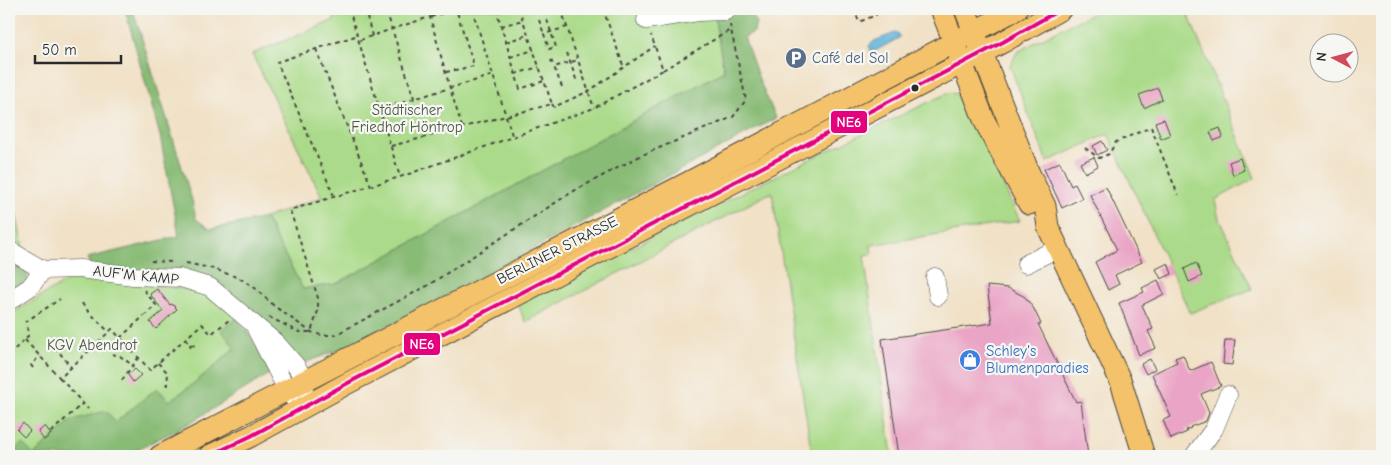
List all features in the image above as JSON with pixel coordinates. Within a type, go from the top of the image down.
[{"type":"main road","points":[[941,9],[985,122],[1034,213],[1048,227]]},
{"type":"main road","points":[[965,9],[1029,173],[1045,206],[1048,227],[1121,382],[1144,456]]},
{"type":"main road","name":"BERLINER STRASSE","points":[[160,456],[1017,9]]},
{"type":"main road","name":"BERLINER STRASSE","points":[[209,456],[983,52],[1061,9]]},
{"type":"street","points":[[646,20],[698,12],[726,11]]},
{"type":"street","points":[[1026,264],[1058,248]]},
{"type":"street","points":[[9,250],[43,270],[30,287],[9,301]]},
{"type":"street","name":"AUF'M KAMP","points":[[43,270],[80,270],[133,276],[180,278],[210,288],[240,311],[260,320],[276,343],[296,366],[296,386]]},
{"type":"street","points":[[935,277],[938,296]]},
{"type":"street","points":[[296,386],[301,408]]},
{"type":"street","points":[[1194,456],[1214,429],[1228,395]]},
{"type":"path","points":[[349,9],[400,177]]},
{"type":"path","points":[[365,9],[372,36]]},
{"type":"path","points":[[386,9],[414,98]]},
{"type":"path","points":[[359,40],[456,9],[474,66],[446,72]]},
{"type":"path","points":[[472,9],[512,136]]},
{"type":"path","points":[[502,9],[496,10],[520,90],[544,81]]},
{"type":"path","points":[[519,9],[552,104]]},
{"type":"path","points":[[531,10],[536,9]]},
{"type":"path","points":[[561,9],[594,108]]},
{"type":"path","points":[[603,9],[623,66]]},
{"type":"path","points":[[830,11],[837,9]]},
{"type":"path","points":[[854,9],[859,22],[876,15],[875,12]]},
{"type":"path","points":[[260,320],[299,332],[335,335],[427,286],[572,192],[640,156],[733,117],[746,100],[732,29],[726,11]]},
{"type":"path","points":[[430,17],[462,127]]},
{"type":"path","points":[[501,26],[523,20]]},
{"type":"path","points":[[539,20],[549,49],[556,47],[547,20]]},
{"type":"path","points":[[646,20],[663,70]]},
{"type":"path","points":[[544,34],[567,27]]},
{"type":"path","points":[[311,332],[318,311],[318,298],[290,210],[400,177],[594,108],[732,29]]},
{"type":"path","points":[[506,42],[528,35]]},
{"type":"path","points":[[334,196],[277,62],[358,36]]},
{"type":"path","points":[[391,146],[552,104],[554,107],[588,91],[655,46]]},
{"type":"path","points":[[316,49],[371,186]]},
{"type":"path","points":[[510,58],[534,50]]},
{"type":"path","points":[[567,53],[576,82]]},
{"type":"path","points":[[552,60],[562,87]]},
{"type":"path","points":[[554,67],[578,60]]},
{"type":"path","points":[[515,74],[539,67]]},
{"type":"path","points":[[380,109],[494,75]]},
{"type":"path","points":[[1085,148],[1099,158],[1109,154],[1116,142],[1151,127],[1178,195]]},
{"type":"path","points":[[143,262],[174,262]]},
{"type":"path","points":[[181,263],[214,269],[240,278],[253,286],[274,306],[311,332]]},
{"type":"path","points":[[120,338],[156,305],[133,276]]},
{"type":"path","points":[[9,355],[28,336],[26,323],[60,299]]},
{"type":"path","points":[[82,303],[108,332]]},
{"type":"path","points":[[60,378],[112,329],[150,370],[202,324],[211,334],[240,311]]},
{"type":"path","points":[[185,339],[195,346]]},
{"type":"path","points":[[25,340],[88,409]]},
{"type":"path","points":[[190,344],[191,350]]},
{"type":"path","points":[[55,347],[71,367]]},
{"type":"path","points":[[112,354],[120,356],[132,365]]},
{"type":"path","points":[[33,368],[31,365],[40,356]]},
{"type":"path","points":[[122,380],[139,358]]},
{"type":"path","points":[[158,363],[168,373],[167,385],[164,384]]},
{"type":"path","points":[[51,432],[83,403]]},
{"type":"green space","points":[[125,9],[132,9],[134,13],[192,200],[196,219],[210,229],[265,218],[303,289],[336,284],[724,71],[713,9],[760,9],[751,15],[756,23],[754,32],[744,37],[760,82],[776,118],[364,340],[304,363],[211,283],[92,269],[87,258],[179,236],[160,136]]},
{"type":"green space","name":"Städtischer Friedhof Höntrop","points":[[331,9],[713,9],[724,71],[336,284],[303,289],[265,218],[322,197],[252,54],[335,20]]},
{"type":"green space","points":[[1103,9],[1186,9],[1255,178],[1215,200],[1218,215],[1252,289],[1190,313],[1108,134],[1047,162],[1010,66],[1017,52]]},
{"type":"green space","points":[[950,92],[961,96],[1020,221],[871,245],[872,254],[864,255],[892,456],[812,456],[772,192],[525,322],[518,304],[812,158]]},
{"type":"green space","points":[[9,176],[23,248],[33,256],[9,254]]},
{"type":"green space","points":[[9,254],[27,267],[28,287],[9,299]]},
{"type":"green space","name":"KGV Abendrot","points":[[77,275],[209,292],[237,318],[235,347],[203,376],[169,401],[157,388],[116,422],[72,420],[34,455],[22,443],[9,456],[9,315]]},
{"type":"green space","points":[[237,318],[262,353],[271,373],[183,427],[123,456],[9,456],[22,443],[34,455],[72,420],[106,411],[116,422],[157,388],[169,401],[203,376],[235,348],[221,330]]},
{"type":"water","points":[[895,33],[899,35],[899,38],[875,51],[870,51],[869,46],[874,41]]},
{"type":"building","points":[[1158,88],[1162,99],[1144,108],[1139,95]]},
{"type":"building","points":[[1164,119],[1170,135],[1161,139],[1155,122]]},
{"type":"building","points":[[1220,128],[1223,137],[1214,141],[1210,132]]},
{"type":"building","points":[[1102,141],[1107,150],[1097,155],[1093,146]]},
{"type":"building","points":[[1094,157],[1098,166],[1085,173],[1080,163]]},
{"type":"building","points":[[1240,158],[1244,170],[1233,175],[1229,162]]},
{"type":"building","points":[[1060,162],[1071,186],[1075,184],[1082,198],[1062,208],[1044,169]]},
{"type":"building","points":[[1106,187],[1142,262],[1115,275],[1119,284],[1108,290],[1095,262],[1117,250],[1090,195]]},
{"type":"building","points":[[1168,263],[1172,274],[1161,279],[1156,269]]},
{"type":"building","points":[[1196,263],[1202,276],[1189,282],[1184,269]]},
{"type":"building","points":[[1158,280],[1164,294],[1142,305],[1153,329],[1148,331],[1156,348],[1139,355],[1119,303],[1144,292],[1142,288]]},
{"type":"building","name":"Schley's Blumenparadies","points":[[987,286],[1008,288],[1025,297],[1034,309],[1041,324],[1038,324],[1076,402],[1081,401],[1088,456],[899,456],[882,339],[992,323]]},
{"type":"building","points":[[157,289],[170,305],[172,304],[177,309],[156,329],[150,322],[163,311],[150,294]]},
{"type":"building","points":[[1225,340],[1235,340],[1232,365],[1223,364]]},
{"type":"building","points":[[1183,355],[1190,371],[1211,362],[1221,386],[1201,394],[1209,413],[1206,421],[1190,427],[1186,430],[1187,432],[1171,439],[1163,420],[1171,417],[1152,374],[1177,362],[1175,358]]},
{"type":"building","points":[[1150,359],[1155,369],[1146,374],[1141,364]]},
{"type":"building","points":[[135,369],[141,375],[133,382],[128,375]]},
{"type":"building","points":[[23,423],[30,431],[24,437],[17,430]]},
{"type":"building","points":[[45,426],[51,434],[44,440],[38,432]]},
{"type":"transit line","name":"NE6","points":[[209,456],[251,436],[348,383],[1003,42],[1061,9]]},
{"type":"place","name":"Café del Sol","points":[[796,58]]},
{"type":"place","name":"Schley's Blumenparadies","points":[[970,360]]}]
